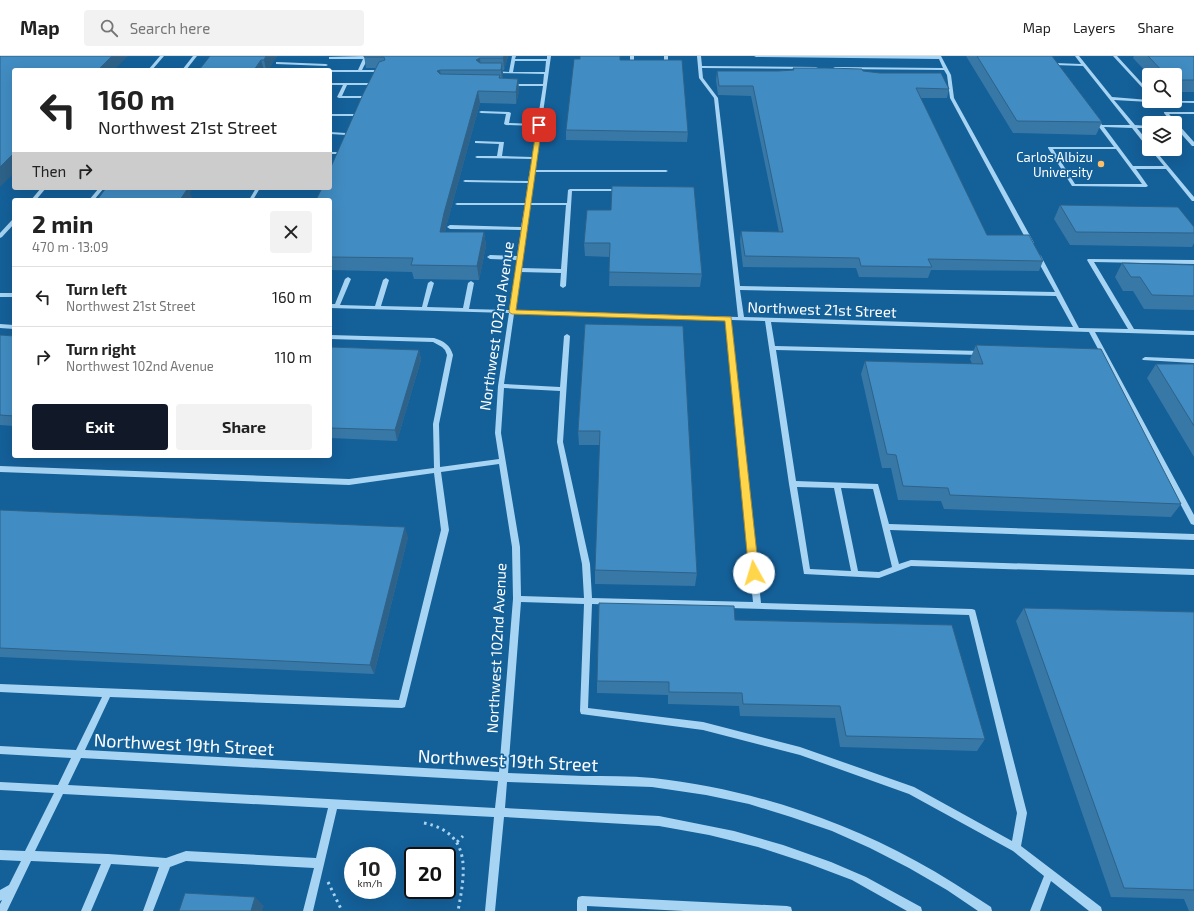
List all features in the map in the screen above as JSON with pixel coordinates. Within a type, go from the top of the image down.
[{"type":"street","points":[[152,68],[162,56]]},
{"type":"street","points":[[186,68],[195,56]]},
{"type":"street","points":[[632,56],[632,66],[639,66]]},
{"type":"street","points":[[660,66],[666,66],[666,56]]},
{"type":"street","points":[[699,56],[702,78],[716,98],[741,319]]},
{"type":"street","points":[[756,56],[939,57],[949,75],[952,98],[1077,329]]},
{"type":"street","points":[[1077,56],[1142,138]]},
{"type":"street","points":[[1116,56],[1142,86]]},
{"type":"street","points":[[324,68],[330,57],[366,57],[359,71]]},
{"type":"street","points":[[511,72],[514,58],[549,58]]},
{"type":"street","name":"Northwest 102nd Avenue","points":[[490,911],[500,812],[517,599],[516,547],[501,461],[498,433],[501,386],[549,58]]},
{"type":"street","points":[[1059,70],[1053,62],[1084,65]]},
{"type":"street","points":[[277,64],[326,64]]},
{"type":"street","points":[[700,67],[819,68]]},
{"type":"street","points":[[827,68],[946,70]]},
{"type":"street","points":[[332,71],[386,71]]},
{"type":"street","points":[[489,72],[547,73]]},
{"type":"street","points":[[332,84],[372,84]]},
{"type":"street","points":[[346,84],[339,97],[365,97]]},
{"type":"street","points":[[502,84],[545,85]]},
{"type":"street","points":[[1111,98],[1142,100]]},
{"type":"street","points":[[1182,102],[1194,102]]},
{"type":"street","points":[[481,112],[509,113],[505,127],[539,125]]},
{"type":"street","points":[[1168,116],[1166,113],[1194,113]]},
{"type":"street","points":[[1092,114],[1118,148],[1146,186],[1074,185],[1050,148],[1118,148]]},
{"type":"street","points":[[332,115],[355,115]]},
{"type":"street","points":[[1101,126],[1142,127]]},
{"type":"street","points":[[1182,132],[1194,145]]},
{"type":"street","points":[[332,133],[346,134]]},
{"type":"street","points":[[477,142],[502,143],[500,158]]},
{"type":"street","points":[[1158,156],[1194,200]]},
{"type":"street","points":[[477,157],[534,158]]},
{"type":"street","points":[[1132,167],[1168,168]]},
{"type":"street","points":[[533,171],[666,171]]},
{"type":"street","points":[[465,181],[531,182]]},
{"type":"street","points":[[35,198],[42,190]]},
{"type":"street","points":[[93,198],[100,190]]},
{"type":"street","points":[[563,286],[570,190],[624,190]]},
{"type":"street","points":[[457,204],[569,204]]},
{"type":"street","points":[[0,236],[12,223]]},
{"type":"street","points":[[450,227],[524,229]]},
{"type":"street","points":[[490,257],[520,258]]},
{"type":"street","points":[[1132,331],[1090,260],[1194,262]]},
{"type":"street","points":[[518,270],[564,271]]},
{"type":"street","points":[[333,306],[348,279]]},
{"type":"street","points":[[377,308],[386,280]]},
{"type":"street","points":[[424,309],[431,283]]},
{"type":"street","points":[[466,310],[471,283]]},
{"type":"street","points":[[737,288],[1058,294]]},
{"type":"street","points":[[0,295],[11,295]]},
{"type":"street","name":"Northwest 21st Street","points":[[333,306],[1194,333]]},
{"type":"street","points":[[728,319],[757,605]]},
{"type":"street","points":[[768,320],[807,572],[880,575],[911,563],[1194,572]]},
{"type":"street","points":[[0,326],[12,327]]},
{"type":"street","points":[[1091,330],[1194,522]]},
{"type":"street","points":[[568,336],[560,442],[586,564],[588,600],[584,711],[702,726],[800,751],[911,790],[1016,848],[1097,911]]},
{"type":"street","points":[[0,688],[402,704],[445,530],[437,470],[436,424],[450,355],[446,346],[440,342],[426,340],[332,337]]},
{"type":"street","points":[[772,348],[986,353]]},
{"type":"street","points":[[1097,356],[1105,356]]},
{"type":"street","points":[[1145,359],[1194,361]]},
{"type":"street","points":[[501,386],[564,388]]},
{"type":"street","points":[[0,469],[349,482],[501,461]]},
{"type":"street","points":[[793,484],[876,486],[896,569]]},
{"type":"street","points":[[837,485],[854,574]]},
{"type":"street","points":[[886,528],[1194,537]]},
{"type":"street","points":[[517,599],[972,612],[1022,813],[1016,848]]},
{"type":"street","points":[[2,911],[108,693]]},
{"type":"street","name":"Northwest 19th Street","points":[[0,750],[503,777],[661,783],[725,795],[771,806],[810,819],[888,852],[967,896],[987,911]]},
{"type":"street","points":[[0,786],[658,821],[736,835],[779,847],[856,878],[917,911]]},
{"type":"street","points":[[308,911],[334,803]]},
{"type":"street","points":[[0,855],[166,863],[186,856],[319,863]]},
{"type":"street","points":[[86,911],[108,860]]},
{"type":"street","points":[[148,911],[166,863]]},
{"type":"street","points":[[1035,911],[1049,874]]},
{"type":"street","points":[[0,896],[13,888]]},
{"type":"street","points":[[582,911],[582,901],[787,911]]},
{"type":"path","points":[[424,823],[435,825],[457,842],[464,856],[464,872],[458,911]]},
{"type":"path","points":[[457,842],[463,836]]},
{"type":"path","points":[[319,863],[342,911]]},
{"type":"building","points":[[0,56],[112,56],[100,68],[12,68],[12,155],[0,167]]},
{"type":"building","points":[[210,56],[266,56],[255,68],[201,68]]},
{"type":"building","points":[[504,56],[503,58],[480,58],[476,60],[480,63],[502,63],[501,70],[437,71],[440,74],[500,75],[499,78],[518,79],[516,92],[478,91],[444,213],[440,232],[484,232],[477,266],[411,265],[413,258],[332,257],[332,198],[317,198],[321,190],[332,190],[332,164],[363,94],[379,62],[385,60],[384,57],[364,57]]},
{"type":"building","points":[[580,56],[620,56],[620,60],[682,60],[688,132],[566,130],[574,59],[580,59]]},
{"type":"building","points":[[977,56],[1052,56],[1102,122],[1017,121]]},
{"type":"building","points":[[1148,56],[1194,56],[1194,80],[1182,80],[1182,68],[1159,68]]},
{"type":"building","points":[[793,68],[862,69],[863,71],[880,73],[941,73],[949,89],[916,88],[987,235],[1029,235],[1043,261],[928,259],[932,267],[861,266],[859,258],[745,256],[741,231],[783,232],[753,86],[719,86],[717,71],[778,71],[794,70]]},
{"type":"building","points":[[612,186],[694,187],[702,274],[609,272],[610,243],[584,243],[587,210],[611,210]]},
{"type":"building","points":[[104,190],[187,190],[181,198],[98,198]]},
{"type":"building","points":[[1060,205],[1178,207],[1194,227],[1194,233],[1076,232]]},
{"type":"building","points":[[1122,263],[1194,265],[1194,296],[1152,295],[1140,277],[1131,277]]},
{"type":"building","points":[[585,324],[683,326],[697,573],[595,570],[600,431],[578,431]]},
{"type":"building","points":[[0,335],[12,336],[12,416],[0,415]]},
{"type":"building","points":[[976,345],[1101,349],[1181,504],[950,495],[948,488],[903,486],[896,455],[887,454],[865,361],[983,364]]},
{"type":"building","points":[[332,347],[419,350],[395,430],[332,428]]},
{"type":"building","points":[[1156,364],[1194,364],[1194,426]]},
{"type":"building","points":[[0,510],[405,527],[370,665],[0,648]]},
{"type":"building","points":[[599,603],[734,606],[735,620],[952,625],[985,739],[846,736],[840,706],[743,704],[742,693],[669,692],[669,682],[597,681]]},
{"type":"building","points":[[1024,608],[1194,612],[1194,890],[1124,888]]},
{"type":"building","points":[[185,893],[255,897],[251,911],[179,911]]},
{"type":"place","name":"Carlos Albizu University","points":[[1101,164]]},
{"type":"route","points":[[539,125],[512,312],[728,319],[754,573]]}]
